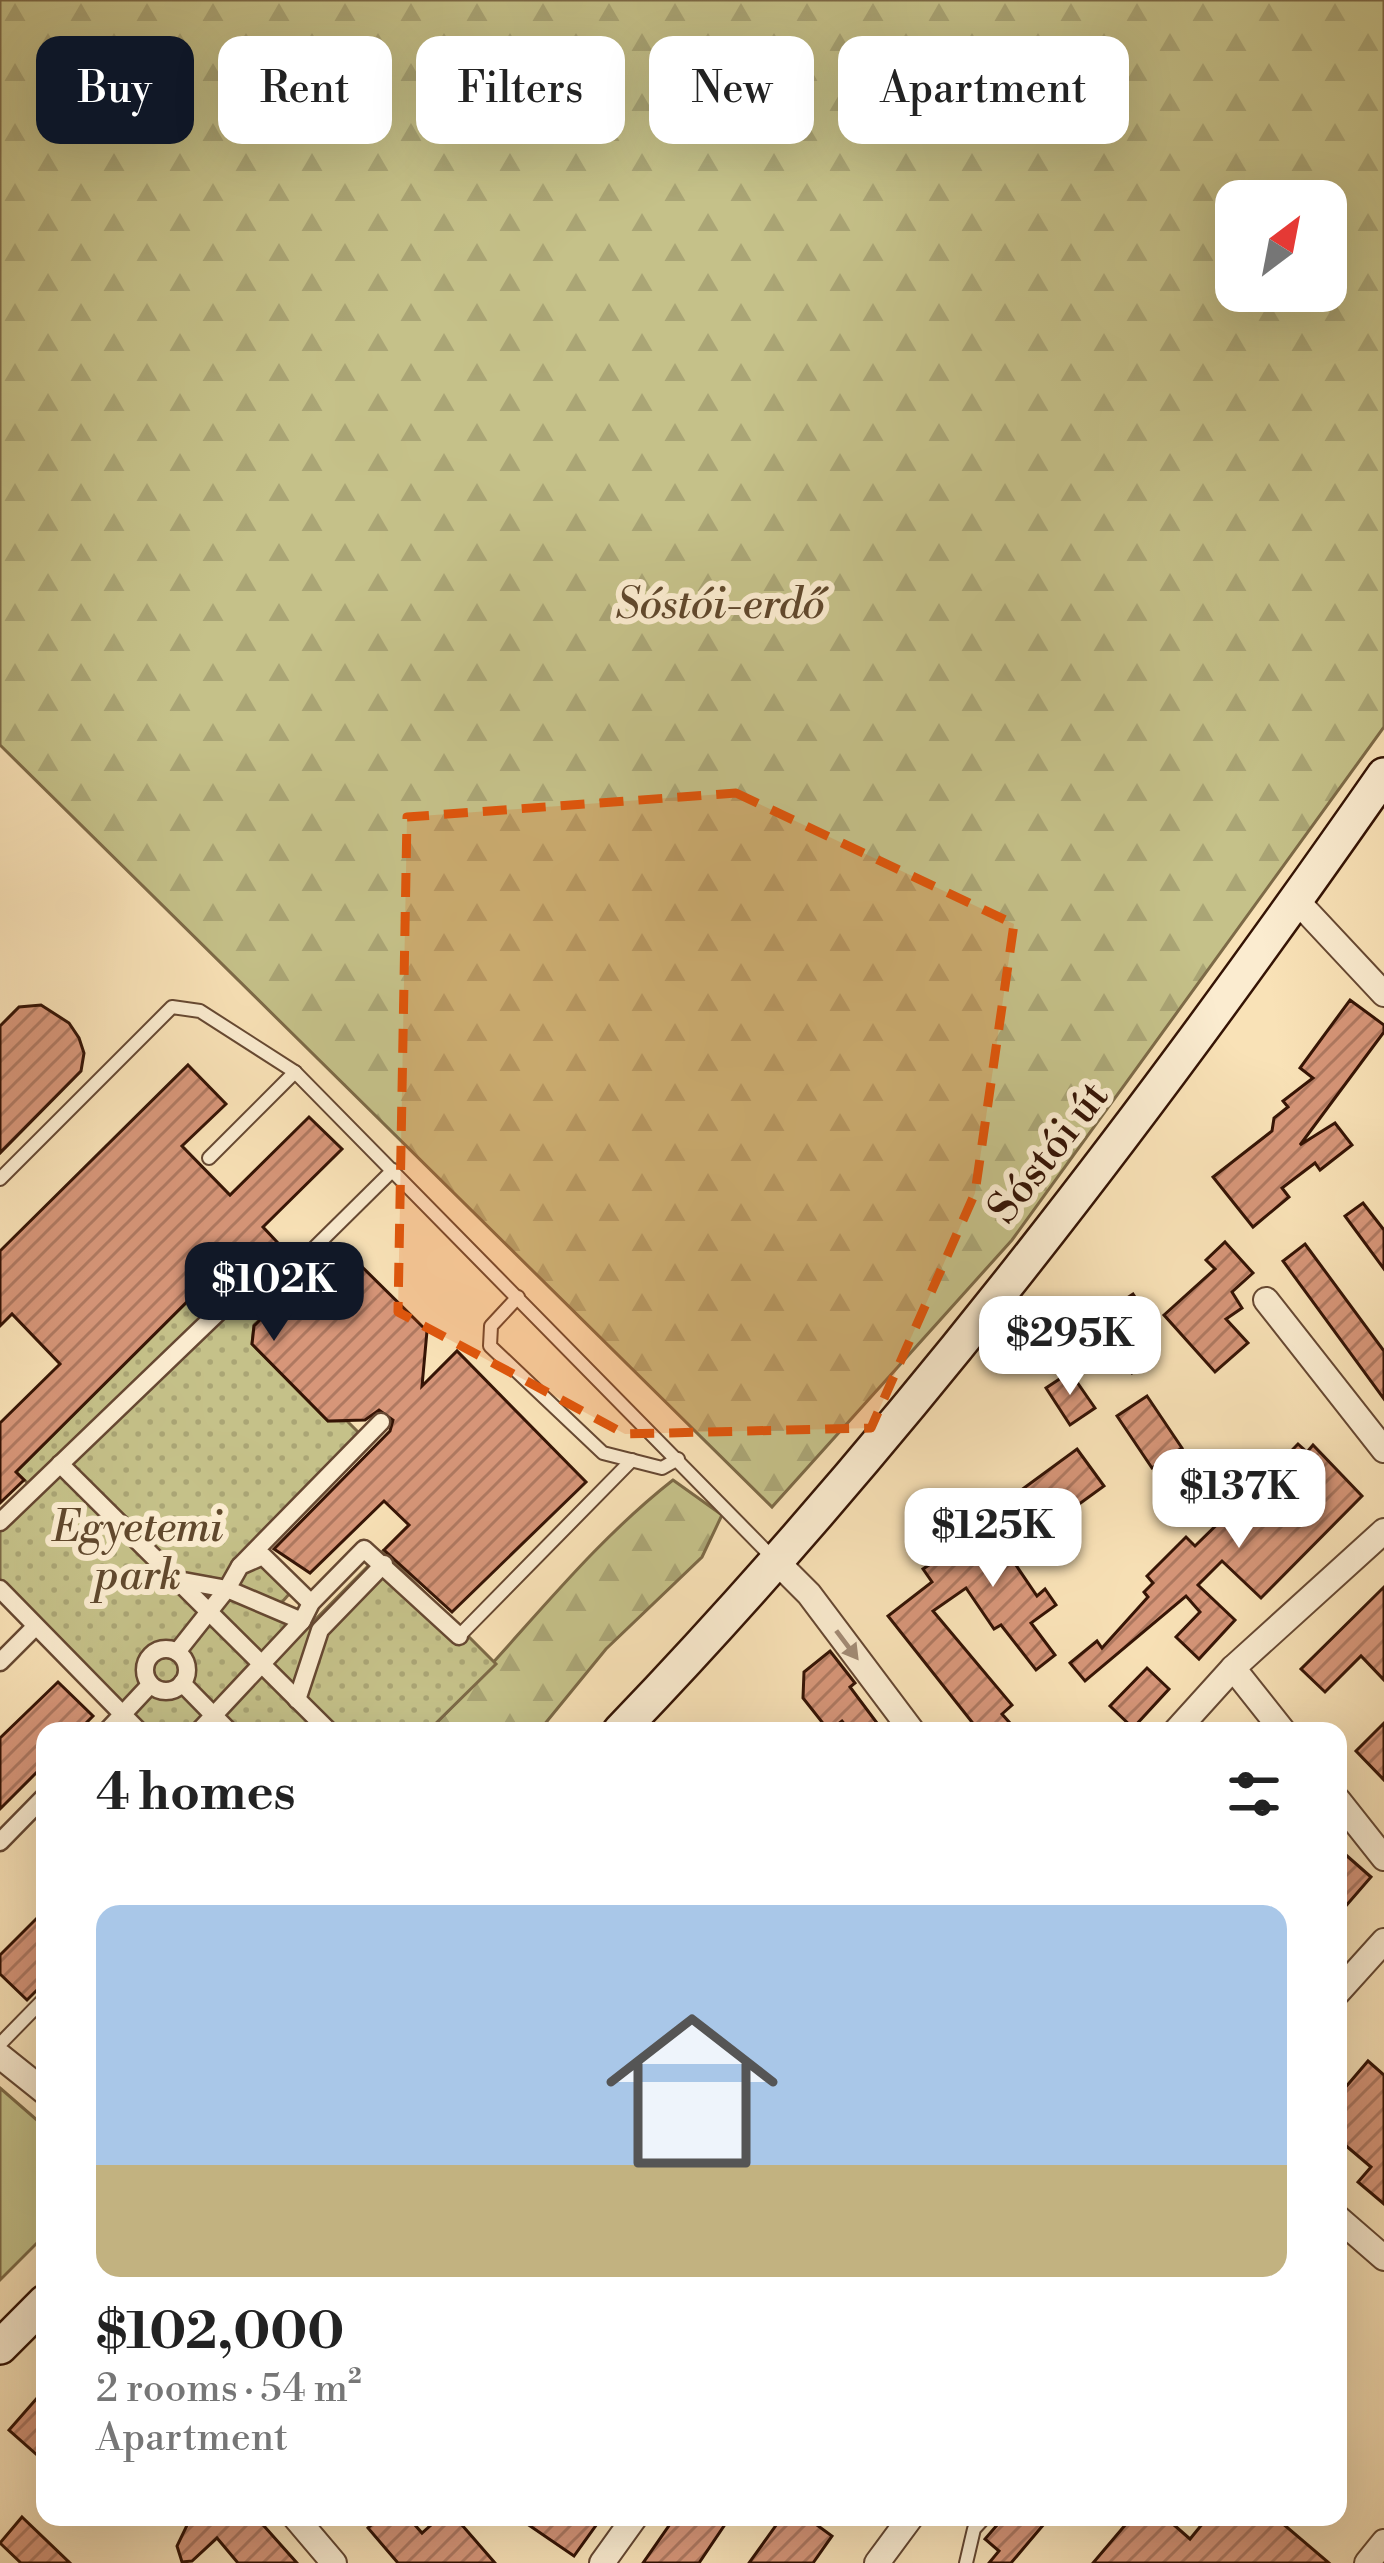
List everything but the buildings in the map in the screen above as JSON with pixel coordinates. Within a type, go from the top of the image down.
[{"type":"main road","name":"Sóstói út","points":[[628,1722],[777,1562],[931,1378],[1297,901],[1384,775]]},
{"type":"main road","points":[[0,2347],[36,2311]]},
{"type":"street","points":[[1297,901],[1384,994]]},
{"type":"street","points":[[0,1522],[258,1274]]},
{"type":"street","points":[[1266,1300],[1384,1450]]},
{"type":"street","points":[[177,1652],[212,1614],[240,1566],[381,1422]]},
{"type":"street","points":[[60,1464],[319,1722]]},
{"type":"street","points":[[1184,1722],[1233,1668],[1384,1532]]},
{"type":"street","points":[[209,1722],[364,1549],[459,1636]]},
{"type":"street","points":[[240,1566],[263,1556],[322,1628]]},
{"type":"street","points":[[777,1562],[809,1594],[905,1722]]},
{"type":"street","points":[[298,1700],[322,1628],[384,1564]]},
{"type":"street","points":[[178,1580],[306,1612]]},
{"type":"street","points":[[0,1589],[131,1722]]},
{"type":"street","points":[[0,1662],[35,1627]]},
{"type":"street","points":[[157,1651],[177,1652],[187,1670],[182,1683],[170,1691],[150,1684],[147,1659],[157,1651]]},
{"type":"street","points":[[1233,1668],[1276,1722]]},
{"type":"street","points":[[182,1683],[219,1722]]},
{"type":"street","points":[[115,1722],[150,1684]]},
{"type":"street","points":[[0,1842],[36,1805]]},
{"type":"street","points":[[1347,1811],[1384,1858]]},
{"type":"street","points":[[1347,1982],[1384,1941]]},
{"type":"street","points":[[0,2056],[36,2085]]},
{"type":"street","points":[[1347,2233],[1384,2258]]},
{"type":"street","points":[[303,2526],[334,2563]]},
{"type":"street","points":[[602,2563],[629,2526]]},
{"type":"street","points":[[877,2563],[904,2526]]},
{"type":"street","points":[[1367,2563],[1384,2542]]},
{"type":"lane","points":[[0,1179],[172,1007],[200,1010],[295,1072],[777,1562]]},
{"type":"lane","points":[[209,1158],[295,1072]]},
{"type":"lane","points":[[307,1255],[393,1169]]},
{"type":"lane","points":[[518,1297],[491,1326],[490,1346],[603,1453],[662,1468],[678,1459]]},
{"type":"lane","points":[[459,1636],[632,1460]]},
{"type":"lane","points":[[0,2044],[36,2007]]},
{"type":"lane","points":[[966,2563],[977,2526]]},
{"type":"highlighted area","points":[[736,793],[1014,924],[975,1193],[871,1428],[625,1434],[398,1312],[407,817]]},
{"type":"green space","name":"Sóstói-erdő","points":[[0,0],[1384,0],[1384,727],[1012,1240],[772,1507],[0,745]]},
{"type":"green space","name":"Egyetemi park","points":[[237,1252],[282,1298],[254,1325],[252,1344],[328,1421],[347,1421],[367,1441],[262,1546],[290,1593],[275,1610],[302,1633],[383,1551],[496,1664],[437,1722],[135,1722],[0,1583],[0,1525],[34,1489],[16,1472]]},
{"type":"green space","points":[[673,1480],[722,1515],[702,1557],[606,1649],[546,1722],[437,1722],[577,1569]]},
{"type":"green space","points":[[0,2088],[36,2119],[36,2244],[0,2280]]}]
